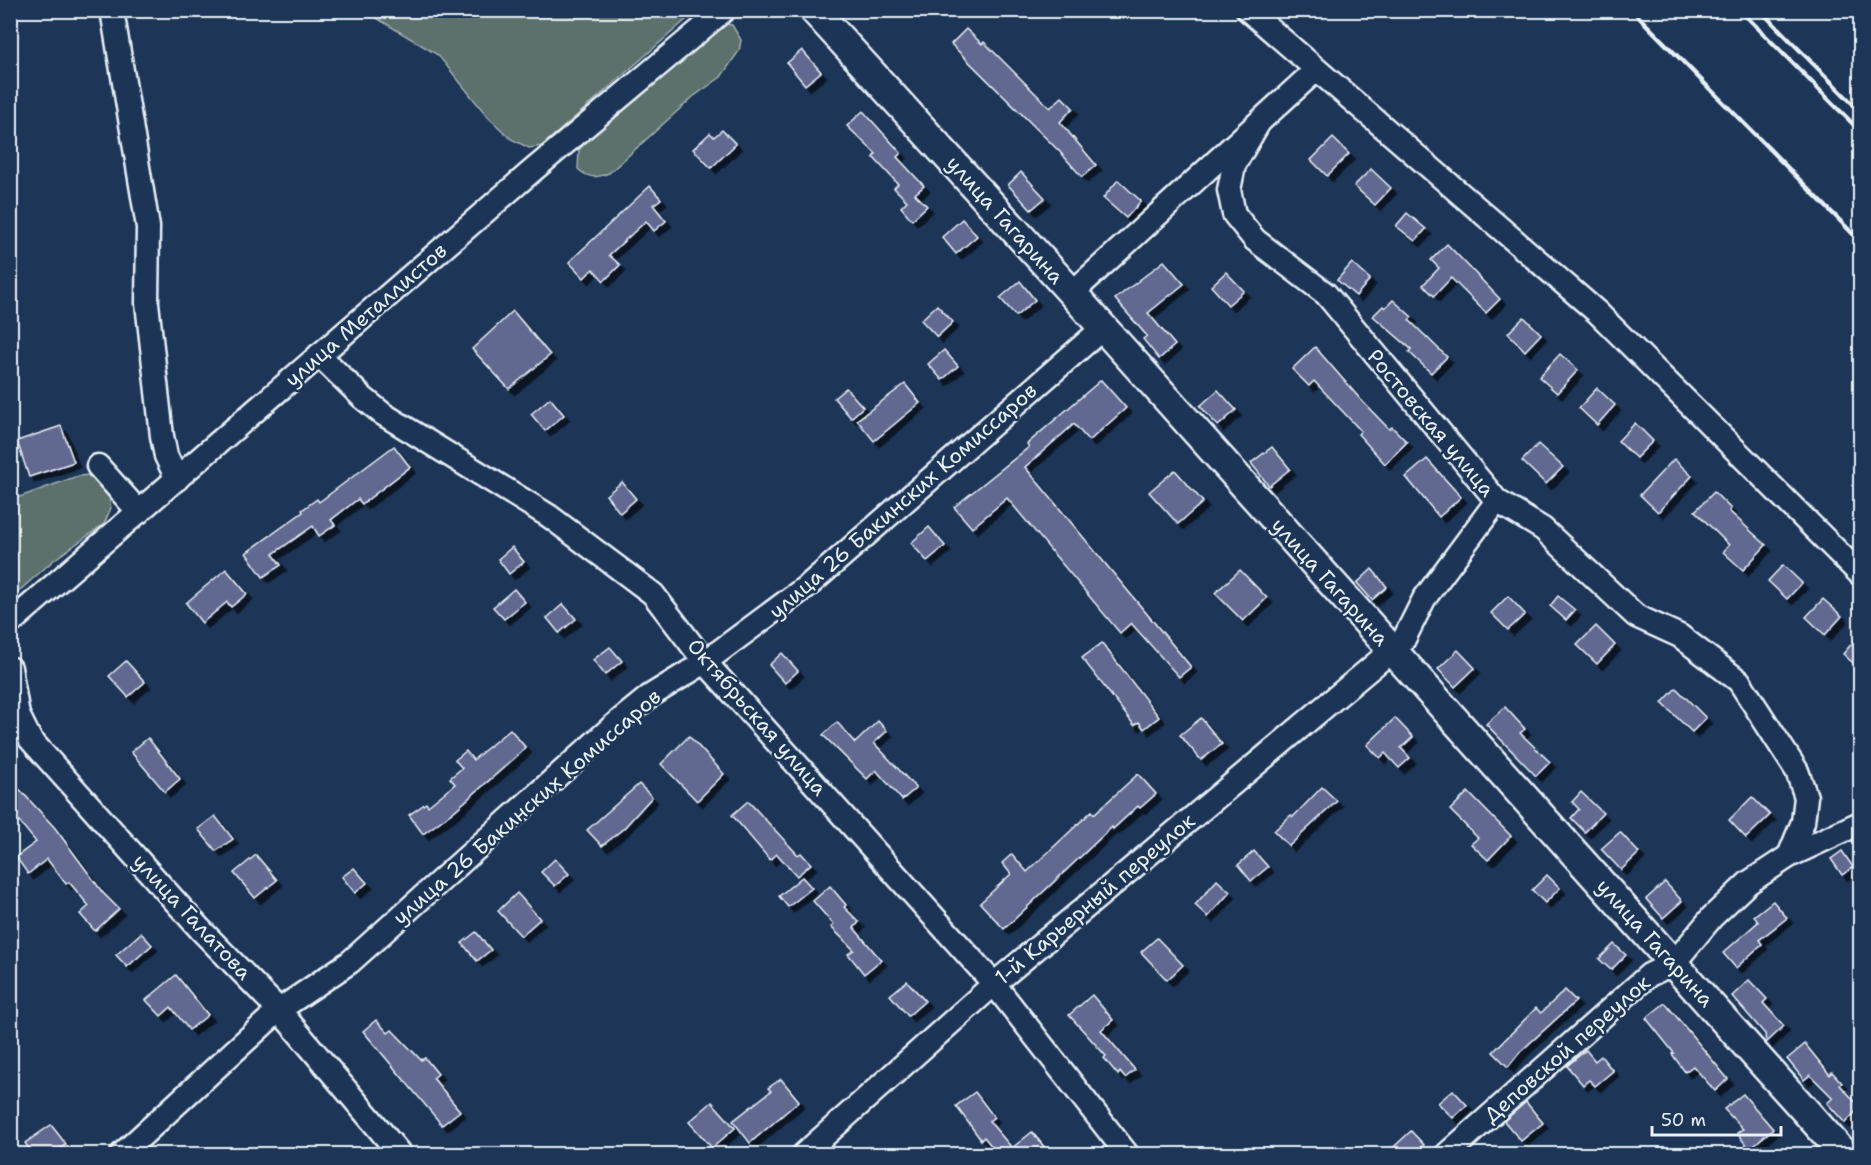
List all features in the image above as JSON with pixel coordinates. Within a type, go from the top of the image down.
[{"type":"main road","name":"улица Гагарина","points":[[814,10],[1072,293],[1844,1155]]},
{"type":"street","points":[[112,10],[148,227],[147,303],[160,417],[166,456],[177,479]]},
{"type":"street","name":"улица Металлистов","points":[[10,622],[532,171],[724,10]]},
{"type":"street","points":[[1248,10],[1597,312],[1860,574]]},
{"type":"street","points":[[1072,293],[1316,70]]},
{"type":"street","name":"Ростовская улица","points":[[1258,124],[1234,165],[1229,190],[1234,214],[1256,240],[1326,294],[1497,501],[1543,529],[1636,616],[1680,636],[1738,681],[1797,771],[1806,797],[1803,822],[1789,856]]},
{"type":"street","name":"улица 26 Бакинских Комиссаров","points":[[122,1155],[279,1010],[350,962],[650,696],[705,662],[810,584],[1103,328]]},
{"type":"street","name":"Октябрьская улица","points":[[320,355],[362,397],[383,414],[549,516],[653,594],[705,662],[994,984],[1127,1155]]},
{"type":"street","points":[[99,466],[139,512]]},
{"type":"street","name":"1-й Карьерный переулок","points":[[804,1155],[994,984],[1391,651],[1402,640],[1424,599],[1497,501]]},
{"type":"street","name":"улица Галатова","points":[[10,668],[18,716],[30,739],[200,929],[279,1010],[400,1155]]},
{"type":"street","name":"Деповской переулок","points":[[1447,1155],[1649,975],[1674,963],[1712,917],[1748,883],[1789,856],[1860,823]]},
{"type":"green space","points":[[365,11],[696,11],[542,146],[529,148],[511,139],[488,117],[438,55]]},
{"type":"green space","points":[[725,24],[732,25],[741,40],[739,51],[721,77],[693,97],[609,173],[593,177],[578,169],[579,150],[590,138],[713,29]]},
{"type":"green space","points":[[87,475],[98,482],[109,497],[111,508],[104,524],[55,559],[11,598],[11,500],[75,477]]},
{"type":"building","points":[[966,29],[982,44],[984,42],[1050,108],[1062,97],[1073,108],[1060,122],[1096,165],[1082,177],[1060,152],[951,44]]},
{"type":"building","points":[[802,50],[821,72],[805,85],[787,63]]},
{"type":"building","points":[[863,111],[901,153],[897,157],[924,186],[915,194],[927,206],[912,220],[901,207],[907,201],[894,188],[898,184],[873,157],[876,154],[847,126]]},
{"type":"building","points":[[722,130],[736,144],[711,168],[693,149],[710,133],[714,137]]},
{"type":"building","points":[[1333,138],[1349,154],[1327,176],[1311,160]]},
{"type":"building","points":[[1371,169],[1391,188],[1375,205],[1354,186]]},
{"type":"building","points":[[1021,172],[1045,198],[1031,210],[1008,185]]},
{"type":"building","points":[[1118,180],[1141,201],[1126,218],[1103,198]]},
{"type":"building","points":[[650,186],[661,199],[653,205],[666,221],[654,231],[646,221],[609,255],[620,265],[604,281],[593,269],[584,278],[569,262]]},
{"type":"building","points":[[1407,213],[1426,229],[1415,241],[1396,226]]},
{"type":"building","points":[[962,219],[977,236],[956,254],[942,237]]},
{"type":"building","points":[[1447,244],[1500,299],[1486,313],[1451,278],[1434,296],[1423,285],[1439,268],[1431,260]]},
{"type":"building","points":[[1164,261],[1184,284],[1148,313],[1175,345],[1159,359],[1143,339],[1147,336],[1115,299]]},
{"type":"building","points":[[1352,263],[1370,279],[1356,296],[1337,280]]},
{"type":"building","points":[[1226,272],[1244,291],[1228,305],[1211,286]]},
{"type":"building","points":[[1020,281],[1035,300],[1016,316],[1000,298]]},
{"type":"building","points":[[1393,300],[1412,317],[1409,320],[1447,357],[1431,373],[1409,352],[1411,349],[1373,316]]},
{"type":"building","points":[[937,305],[953,322],[937,337],[921,320]]},
{"type":"building","points":[[513,311],[550,355],[509,389],[472,349]]},
{"type":"building","points":[[1524,317],[1541,334],[1525,351],[1508,333]]},
{"type":"building","points":[[1315,347],[1389,429],[1392,427],[1407,442],[1385,464],[1358,434],[1361,431],[1314,381],[1309,386],[1292,369]]},
{"type":"building","points":[[944,350],[958,366],[942,380],[928,364]]},
{"type":"building","points":[[1560,354],[1578,370],[1557,393],[1539,377]]},
{"type":"building","points":[[1101,380],[1126,408],[1089,441],[1074,424],[1025,467],[1191,667],[1179,677],[1131,623],[1120,633],[1007,498],[972,528],[954,507],[1029,447],[1027,444]]},
{"type":"building","points":[[905,384],[920,403],[874,441],[857,420]]},
{"type":"building","points":[[846,388],[863,407],[851,418],[834,398]]},
{"type":"building","points":[[1597,388],[1615,405],[1597,425],[1579,408]]},
{"type":"building","points":[[1218,390],[1236,410],[1218,426],[1200,406]]},
{"type":"building","points":[[550,398],[564,415],[545,431],[531,414]]},
{"type":"building","points":[[1635,423],[1653,441],[1636,458],[1618,441]]},
{"type":"building","points":[[61,426],[74,462],[29,477],[17,441]]},
{"type":"building","points":[[1538,444],[1563,467],[1546,484],[1522,461]]},
{"type":"building","points":[[394,446],[410,467],[362,504],[358,499],[331,520],[335,525],[319,536],[313,526],[273,554],[281,565],[263,577],[246,553],[303,512],[302,510],[317,499],[319,502]]},
{"type":"building","points":[[1272,447],[1290,469],[1269,486],[1251,463]]},
{"type":"building","points":[[1427,459],[1461,497],[1439,517],[1406,477]]},
{"type":"building","points":[[1674,459],[1692,476],[1658,512],[1640,495]]},
{"type":"building","points":[[1175,470],[1203,502],[1178,524],[1149,492]]},
{"type":"building","points":[[622,482],[636,499],[620,513],[606,495]]},
{"type":"building","points":[[1714,492],[1731,509],[1729,511],[1766,545],[1743,570],[1723,552],[1729,545],[1695,511]]},
{"type":"building","points":[[929,527],[945,546],[927,561],[911,543]]},
{"type":"building","points":[[512,547],[524,562],[509,574],[498,559]]},
{"type":"building","points":[[1783,565],[1802,583],[1787,599],[1768,581]]},
{"type":"building","points":[[226,569],[247,594],[231,607],[227,602],[202,623],[186,603]]},
{"type":"building","points":[[1372,569],[1387,587],[1372,600],[1357,583]]},
{"type":"building","points":[[1240,570],[1267,598],[1243,621],[1215,593]]},
{"type":"building","points":[[514,589],[525,602],[504,619],[493,607]]},
{"type":"building","points":[[1508,596],[1525,614],[1508,630],[1491,613]]},
{"type":"building","points":[[1558,596],[1575,610],[1566,620],[1550,606]]},
{"type":"building","points":[[1823,599],[1842,616],[1825,635],[1806,617]]},
{"type":"building","points":[[563,604],[576,619],[559,633],[547,618]]},
{"type":"building","points":[[1596,626],[1615,645],[1597,664],[1577,645]]},
{"type":"building","points":[[1860,634],[1860,669],[1843,654]]},
{"type":"building","points":[[1102,643],[1159,717],[1144,729],[1139,722],[1134,725],[1082,658]]},
{"type":"building","points":[[610,647],[622,661],[605,675],[593,660]]},
{"type":"building","points":[[1458,650],[1475,668],[1455,687],[1438,669]]},
{"type":"building","points":[[782,653],[798,671],[785,683],[769,665]]},
{"type":"building","points":[[126,661],[145,682],[128,697],[109,676]]},
{"type":"building","points":[[1676,688],[1706,718],[1692,732],[1662,703]]},
{"type":"building","points":[[1505,707],[1525,729],[1520,733],[1550,762],[1536,776],[1486,724]]},
{"type":"building","points":[[1201,718],[1222,744],[1201,760],[1180,735]]},
{"type":"building","points":[[1395,718],[1413,737],[1401,748],[1410,758],[1399,768],[1385,753],[1380,758],[1367,745]]},
{"type":"building","points":[[878,721],[887,731],[874,743],[916,788],[902,800],[876,770],[867,779],[823,735],[837,722],[855,743]]},
{"type":"building","points":[[510,729],[526,748],[453,812],[423,834],[409,815],[426,803],[428,806],[455,784],[450,778],[462,768],[455,760],[466,751],[473,760]]},
{"type":"building","points":[[689,736],[724,774],[697,801],[661,764]]},
{"type":"building","points":[[148,738],[180,779],[165,792],[131,752]]},
{"type":"building","points":[[1138,774],[1156,794],[1140,808],[1138,806],[1113,829],[1112,827],[1004,929],[980,903],[1011,874],[1002,863],[1012,854],[1027,872],[1092,811],[1094,814]]},
{"type":"building","points":[[10,779],[55,828],[103,893],[119,909],[95,931],[80,914],[89,906],[69,882],[66,884],[47,859],[28,874],[16,857],[36,842],[10,810]]},
{"type":"building","points":[[639,784],[652,797],[624,828],[602,846],[587,830]]},
{"type":"building","points":[[1322,787],[1337,801],[1289,846],[1274,831],[1291,815],[1293,817]]},
{"type":"building","points":[[1468,792],[1511,836],[1488,860],[1471,844],[1478,838],[1450,810]]},
{"type":"building","points":[[1581,792],[1603,813],[1585,832],[1571,818],[1579,809],[1572,802]]},
{"type":"building","points":[[1752,797],[1770,815],[1746,838],[1729,820]]},
{"type":"building","points":[[748,801],[798,855],[801,853],[811,864],[797,876],[777,854],[770,860],[732,815]]},
{"type":"building","points":[[215,816],[233,839],[216,851],[198,829]]},
{"type":"building","points":[[1620,832],[1639,853],[1621,870],[1601,849]]},
{"type":"building","points":[[1254,851],[1268,867],[1251,881],[1238,865]]},
{"type":"building","points":[[1842,851],[1853,867],[1842,875],[1831,859]]},
{"type":"building","points":[[256,855],[277,880],[255,898],[234,873]]},
{"type":"building","points":[[555,859],[569,874],[555,886],[541,872]]},
{"type":"building","points":[[354,868],[367,883],[355,893],[342,877]]},
{"type":"building","points":[[1547,875],[1560,888],[1545,903],[1532,890]]},
{"type":"building","points":[[802,877],[812,888],[788,907],[779,896]]},
{"type":"building","points":[[1217,880],[1230,892],[1208,917],[1195,905]]},
{"type":"building","points":[[1665,882],[1682,901],[1663,918],[1646,899]]},
{"type":"building","points":[[830,886],[846,905],[844,907],[859,922],[854,928],[881,960],[864,974],[848,954],[854,950],[831,927],[834,925],[813,901]]},
{"type":"building","points":[[517,893],[540,919],[521,936],[498,911]]},
{"type":"building","points":[[1773,901],[1787,918],[1759,940],[1762,944],[1736,968],[1723,953],[1758,922],[1754,916]]},
{"type":"building","points":[[476,932],[491,950],[477,961],[462,943]]},
{"type":"building","points":[[141,933],[152,945],[127,967],[116,955]]},
{"type":"building","points":[[1157,938],[1183,965],[1167,980],[1141,952]]},
{"type":"building","points":[[1614,944],[1626,955],[1611,970],[1599,959]]},
{"type":"building","points":[[176,975],[208,1015],[189,1030],[171,1007],[161,1016],[146,1000]]},
{"type":"building","points":[[1749,980],[1767,999],[1763,1003],[1784,1026],[1766,1043],[1765,1034],[1732,996]]},
{"type":"building","points":[[907,981],[925,1001],[908,1016],[890,995]]},
{"type":"building","points":[[1565,990],[1576,1001],[1520,1052],[1508,1067],[1493,1052],[1536,1008],[1541,1013]]},
{"type":"building","points":[[1092,995],[1113,1020],[1101,1030],[1135,1070],[1125,1078],[1120,1072],[1118,1075],[1104,1058],[1106,1056],[1069,1015]]},
{"type":"building","points":[[1665,1003],[1728,1079],[1715,1091],[1693,1066],[1685,1072],[1672,1054],[1674,1053],[1646,1018]]},
{"type":"building","points":[[376,1020],[388,1033],[392,1030],[421,1060],[425,1058],[438,1074],[433,1078],[460,1111],[442,1125],[363,1031]]},
{"type":"building","points":[[1805,1044],[1830,1075],[1832,1072],[1842,1083],[1840,1085],[1860,1107],[1845,1123],[1827,1103],[1833,1098],[1810,1075],[1804,1080],[1787,1059]]},
{"type":"building","points":[[1586,1050],[1595,1061],[1601,1056],[1613,1071],[1595,1086],[1589,1080],[1583,1085],[1567,1066]]},
{"type":"building","points":[[781,1079],[799,1101],[750,1143],[733,1121],[771,1091],[768,1088]]},
{"type":"building","points":[[1453,1090],[1467,1105],[1453,1118],[1438,1103]]},
{"type":"building","points":[[975,1092],[994,1117],[989,1121],[1012,1148],[1032,1132],[1051,1155],[999,1155],[984,1137],[981,1140],[956,1106]]},
{"type":"building","points":[[1743,1094],[1773,1129],[1749,1149],[1737,1133],[1743,1129],[1724,1109]]},
{"type":"building","points":[[712,1102],[735,1128],[712,1148],[689,1122]]},
{"type":"building","points":[[1526,1102],[1543,1123],[1521,1141],[1504,1121]]},
{"type":"building","points":[[51,1125],[66,1144],[52,1155],[33,1155],[25,1143]]},
{"type":"building","points":[[1411,1131],[1424,1145],[1413,1155],[1385,1155]]},
{"type":"railway","points":[[1632,10],[1860,241]]},
{"type":"railway","points":[[1740,10],[1860,131]]},
{"type":"railway","points":[[1760,10],[1860,111]]}]
